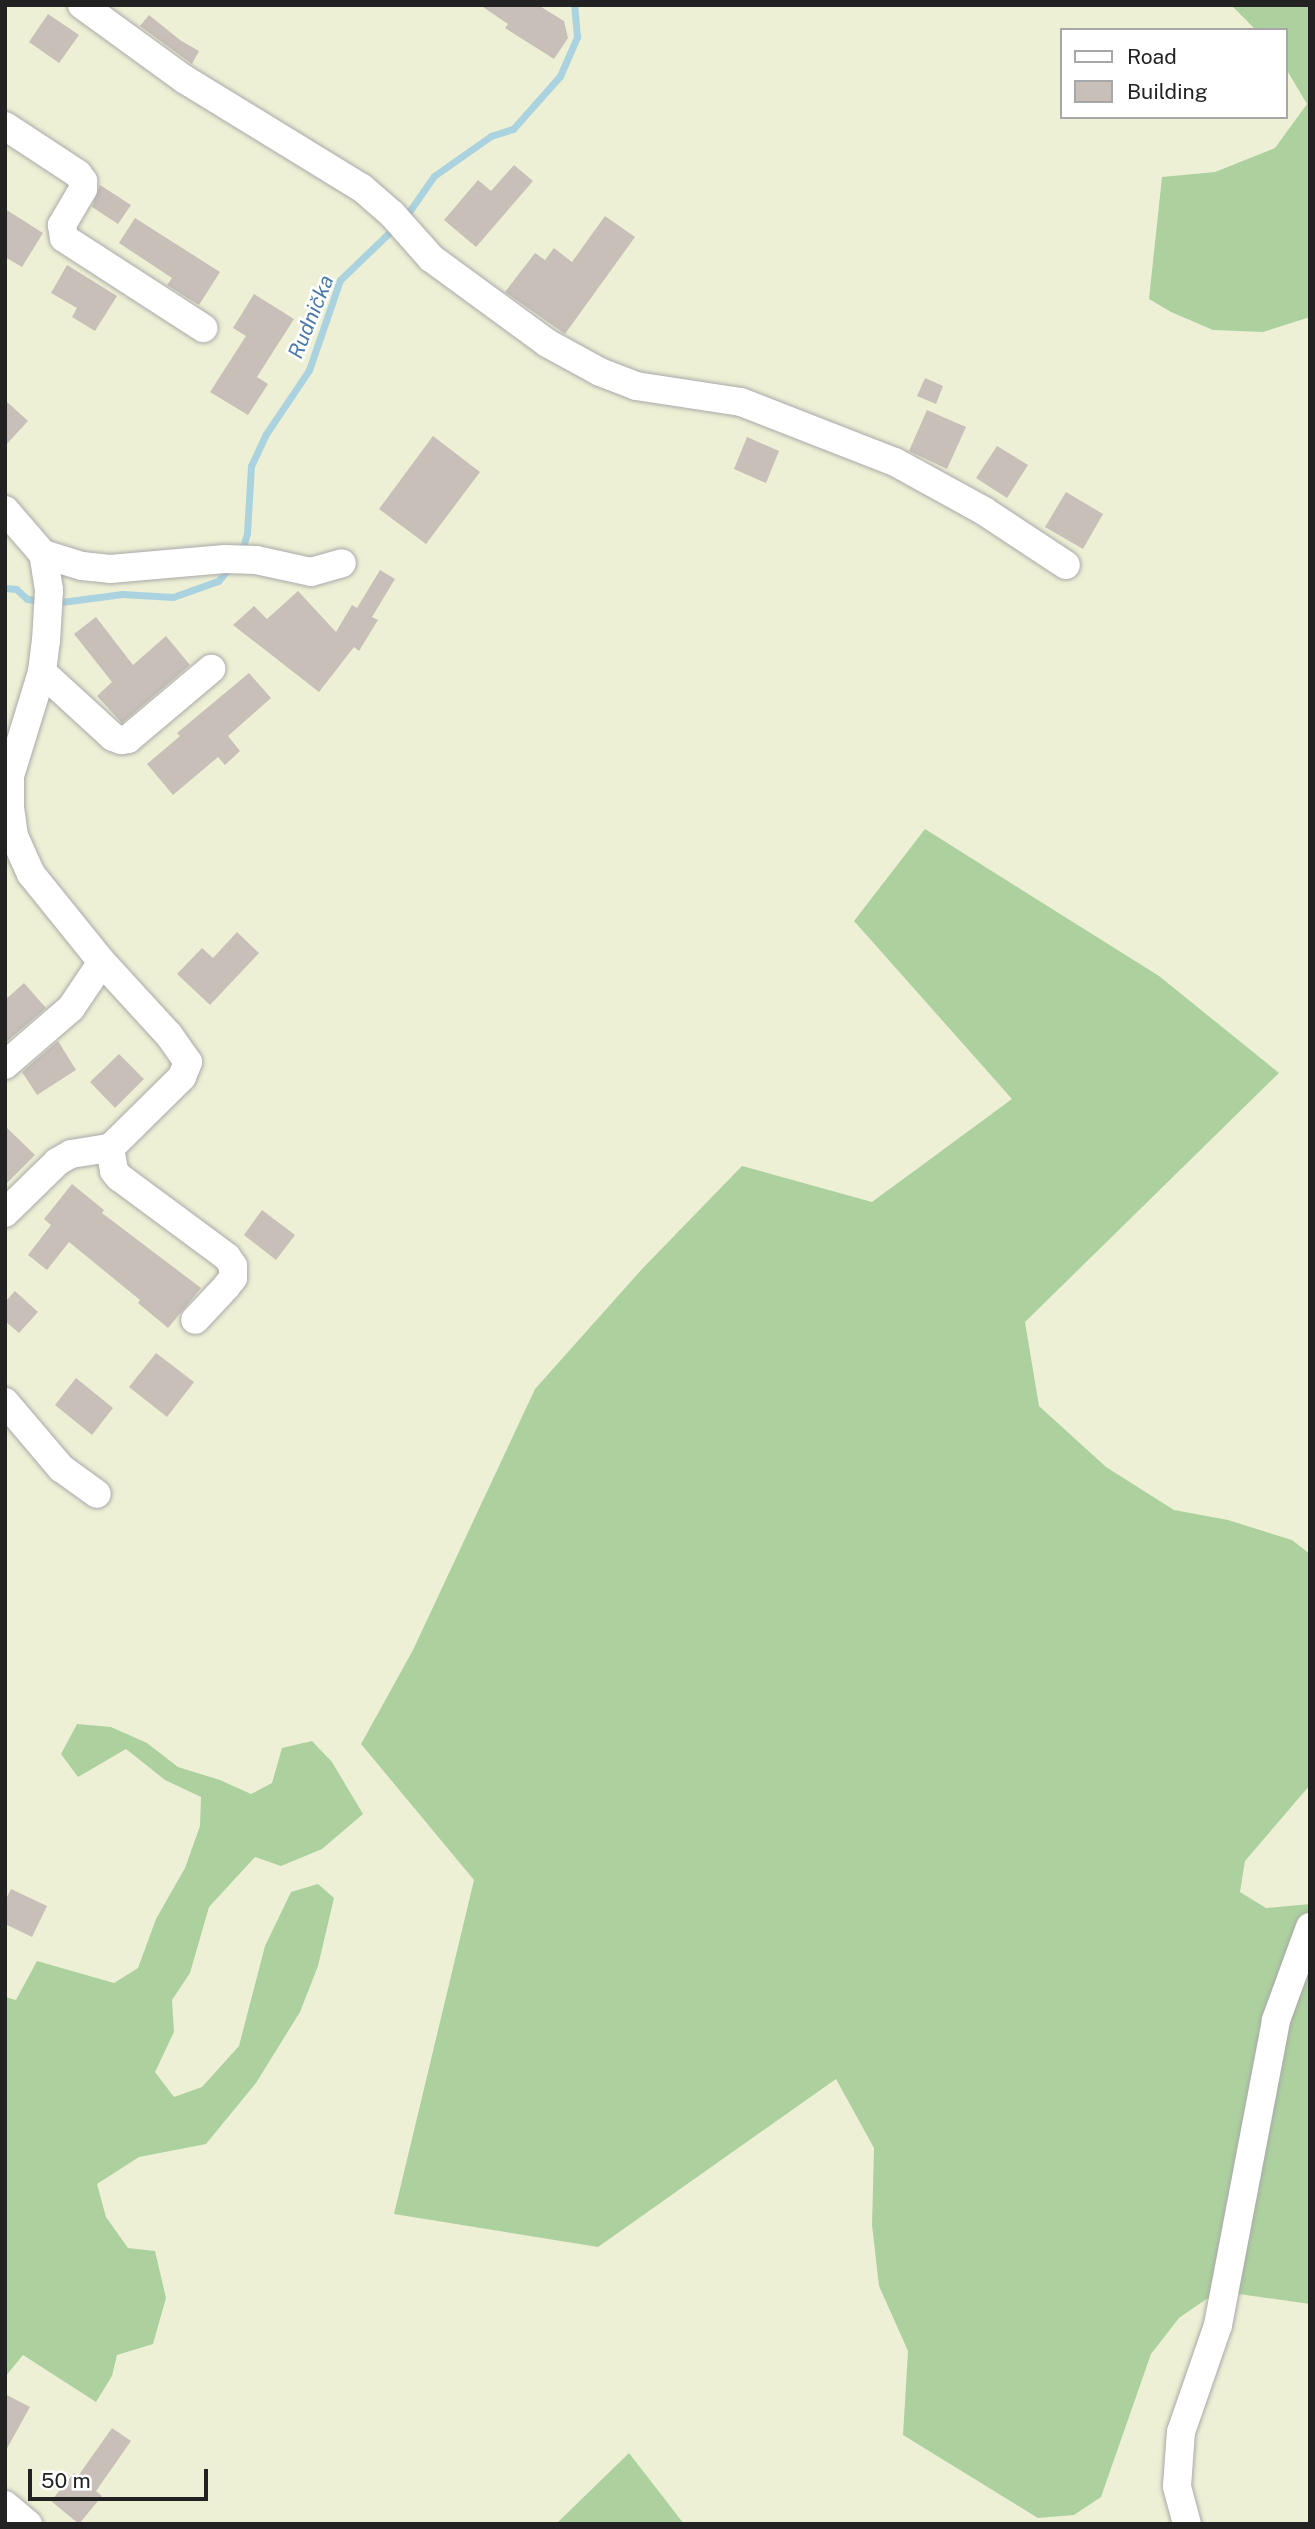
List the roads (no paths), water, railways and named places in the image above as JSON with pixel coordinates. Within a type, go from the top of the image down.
[{"type":"street","points":[[82,5],[184,79],[362,188],[455,278],[547,343],[600,372],[636,386],[741,402],[895,463],[984,511],[1066,565]]},
{"type":"street","points":[[5,126],[78,174],[83,181],[83,189],[62,226],[64,238],[204,328]]},
{"type":"street","points":[[5,510],[43,554],[72,564],[110,569],[225,559],[256,560],[311,572],[342,563]]},
{"type":"street","points":[[5,1213],[57,1163],[71,1154],[110,1148],[182,1077],[188,1062],[174,1041],[38,886],[14,836],[10,809],[10,776],[42,672],[49,603],[43,554]]},
{"type":"street","points":[[42,672],[113,737],[121,740],[128,739],[211,668]]},
{"type":"street","points":[[5,1065],[71,1008],[102,962]]},
{"type":"street","points":[[110,1148],[114,1171],[119,1177],[227,1257],[233,1266],[233,1278],[195,1320]]},
{"type":"street","points":[[5,1402],[61,1468],[97,1494]]},
{"type":"street","points":[[1187,2524],[1177,2486],[1181,2432],[1218,2325],[1276,2020],[1310,1927]]},
{"type":"street","points":[[5,2505],[28,2524]]},
{"type":"waterway","name":"Rudnička","points":[[404,219],[434,176],[491,136],[513,129],[560,76],[577,37],[574,5]]},
{"type":"waterway","name":"Rudnička","points":[[241,554],[247,533],[251,466],[266,434],[309,370],[340,280],[395,227]]},
{"type":"waterway","name":"Rudnička","points":[[54,603],[122,594],[173,597],[218,581],[231,566]]},
{"type":"waterway","name":"Rudnička","points":[[5,588],[16,589],[27,599],[43,601]]}]
